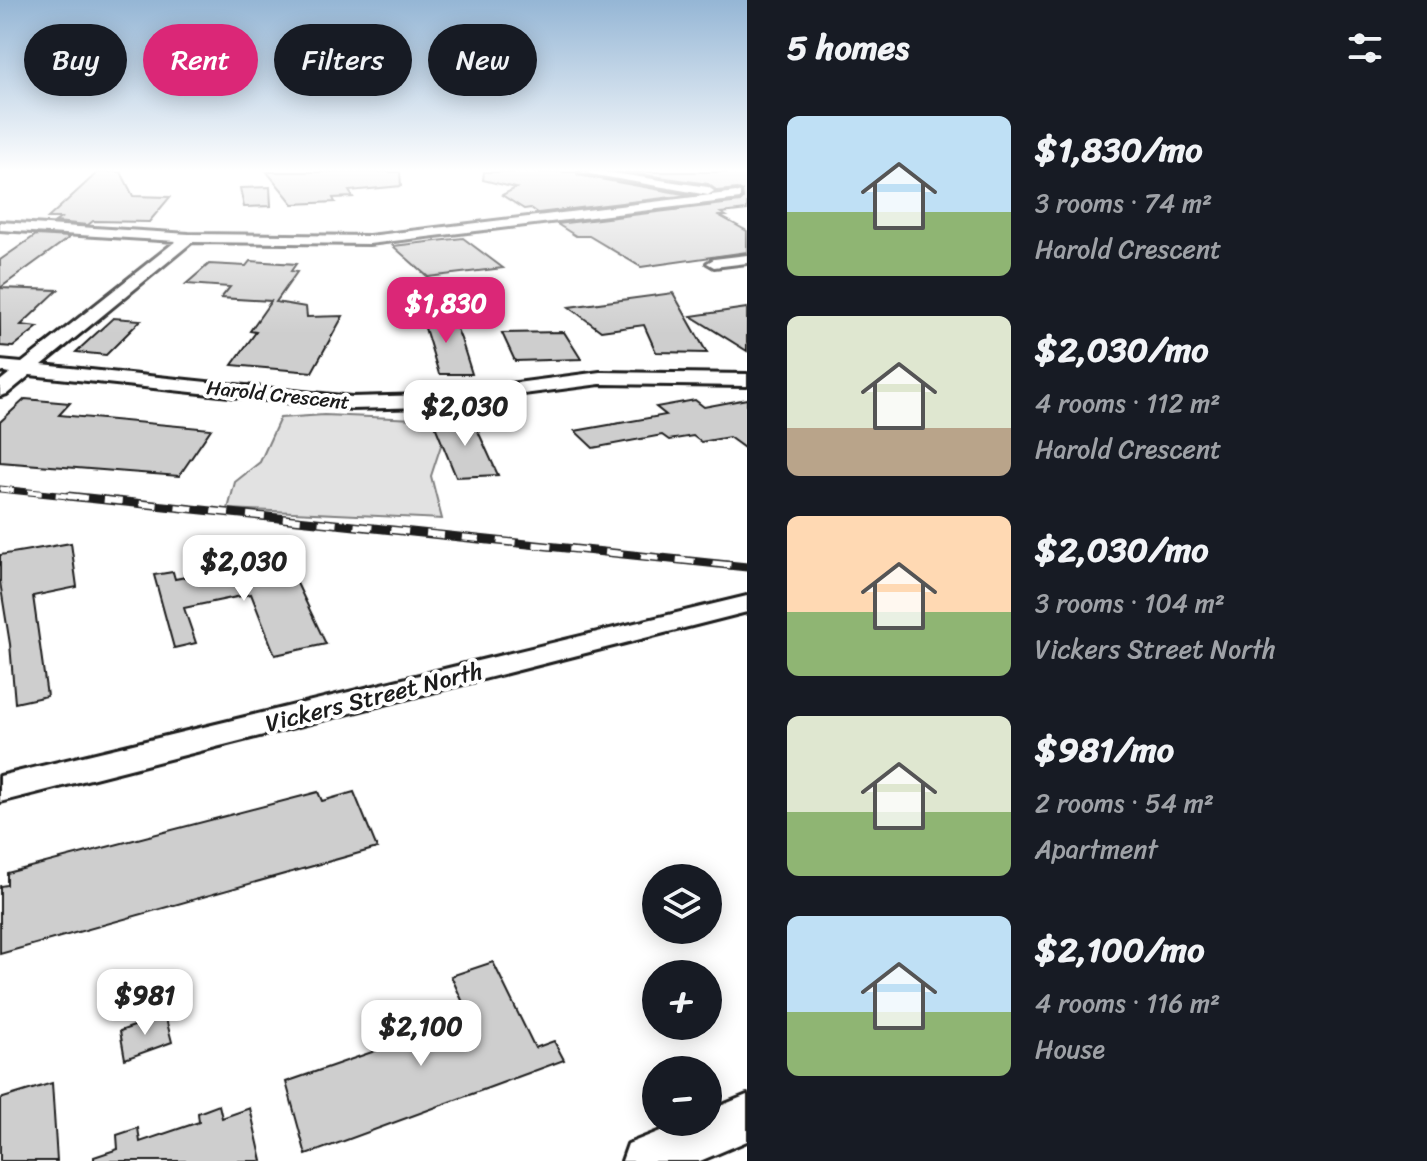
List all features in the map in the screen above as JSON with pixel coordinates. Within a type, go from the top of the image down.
[{"type":"street","points":[[3,226],[189,238],[369,240],[492,226]]},
{"type":"street","points":[[0,390],[189,238]]},
{"type":"street","points":[[714,263],[747,259]]},
{"type":"street","name":"Harold Crescent","points":[[0,366],[352,403],[424,401],[600,378],[747,380]]},
{"type":"street","name":"Vickers Street North","points":[[0,789],[747,604]]},
{"type":"street","points":[[645,1161],[747,1118]]},
{"type":"shaded area","points":[[324,415],[439,420],[447,427],[431,476],[442,519],[228,509],[235,482],[260,462],[280,418]]},
{"type":"building","points":[[560,226],[738,226],[747,231],[747,252],[641,267],[589,236],[576,236]]},
{"type":"building","points":[[36,235],[70,237],[0,288],[0,260]]},
{"type":"building","points":[[463,238],[503,268],[428,277],[393,246]]},
{"type":"building","points":[[250,261],[296,264],[291,271],[297,272],[276,302],[306,307],[307,317],[343,316],[312,372],[232,365],[256,332],[250,331],[271,301],[221,298],[230,287],[186,284],[209,264],[246,266]]},
{"type":"building","points":[[0,288],[58,290],[21,325],[38,327],[13,347],[0,346]]},
{"type":"building","points":[[673,293],[707,353],[656,352],[644,325],[601,331],[569,307]]},
{"type":"building","points":[[747,308],[747,351],[691,316]]},
{"type":"building","points":[[451,314],[472,374],[439,374],[421,315]]},
{"type":"building","points":[[113,318],[141,320],[106,355],[76,352]]},
{"type":"building","points":[[564,332],[581,359],[515,361],[502,333]]},
{"type":"building","points":[[25,399],[70,403],[59,415],[211,429],[179,476],[0,462],[0,422]]},
{"type":"building","points":[[747,399],[747,450],[729,437],[701,442],[693,436],[669,440],[662,435],[593,448],[575,431],[666,415],[656,407],[695,400],[704,407]]},
{"type":"building","points":[[472,418],[498,475],[456,477],[433,421]]},
{"type":"building","points":[[71,543],[77,587],[33,596],[47,696],[15,703],[0,582],[0,555]]},
{"type":"building","points":[[285,558],[326,644],[275,655],[251,594],[184,608],[196,643],[174,648],[154,575],[173,572],[175,579]]},
{"type":"building","points":[[318,792],[322,801],[354,792],[377,848],[0,954],[0,886],[7,885],[7,873]]},
{"type":"building","points":[[493,962],[535,1048],[554,1041],[564,1060],[306,1155],[286,1082],[470,1018],[451,976]]},
{"type":"building","points":[[165,1015],[172,1042],[125,1059],[120,1031]]},
{"type":"building","points":[[52,1083],[57,1161],[0,1161],[0,1099]]},
{"type":"building","points":[[219,1105],[222,1118],[250,1108],[262,1161],[94,1161],[94,1157],[118,1149],[117,1135],[138,1128],[140,1142],[199,1122],[198,1113]]},
{"type":"railway","points":[[0,489],[87,498]]},
{"type":"railway","points":[[68,496],[747,567]]}]
